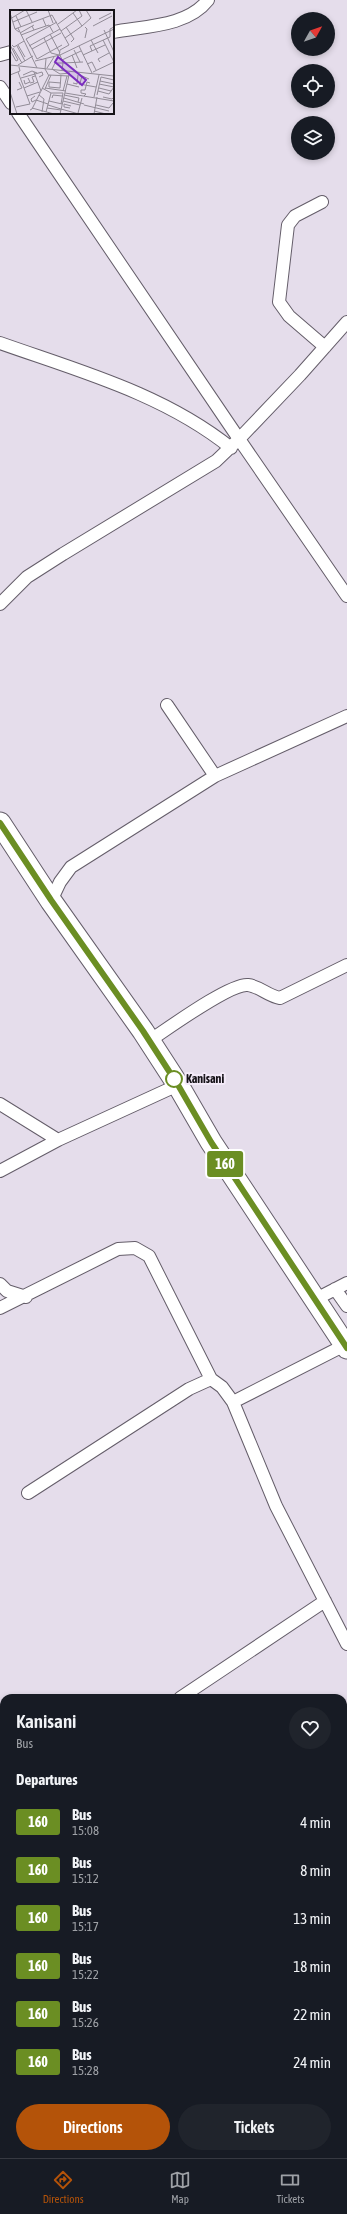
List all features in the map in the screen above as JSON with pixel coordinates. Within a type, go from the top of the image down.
[{"type":"highway","points":[[0,823],[51,900],[149,1041],[178,1085],[211,1142],[346,1346]]},
{"type":"street","points":[[114,32],[177,21],[198,11],[208,0]]},
{"type":"street","points":[[0,55],[10,52]]},
{"type":"street","points":[[0,87],[10,102]]},
{"type":"street","points":[[19,114],[235,444],[347,596]]},
{"type":"street","points":[[322,202],[295,216],[288,225],[278,302],[289,316],[325,347]]},
{"type":"street","points":[[1,600],[28,577],[63,554],[216,461],[235,444],[347,322]]},
{"type":"street","points":[[0,343],[86,371],[156,401],[213,434],[235,444]]},
{"type":"street","points":[[167,705],[215,776]]},
{"type":"street","points":[[51,900],[60,882],[72,868],[215,776],[347,716]]},
{"type":"street","points":[[149,1041],[202,1005],[241,986],[251,986],[280,998],[347,965]]},
{"type":"street","points":[[0,1171],[58,1140],[178,1085]]},
{"type":"street","points":[[0,1104],[58,1140]]},
{"type":"street","points":[[0,1308],[26,1297],[118,1249],[135,1248],[149,1256],[211,1379],[222,1387],[234,1402],[276,1506],[347,1644]]},
{"type":"street","points":[[316,1299],[347,1283]]},
{"type":"street","points":[[0,1284],[7,1291],[26,1297]]},
{"type":"street","points":[[335,1289],[347,1306]]},
{"type":"street","points":[[234,1402],[346,1346]]},
{"type":"street","points":[[28,1493],[189,1388],[211,1379]]},
{"type":"street","points":[[186,1694],[324,1600]]},
{"type":"bus line","name":"160","points":[[0,823],[51,900],[143,1031],[178,1085],[211,1142],[347,1348]]},
{"type":"place","name":"Kanisani","points":[[174,1079]]}]
